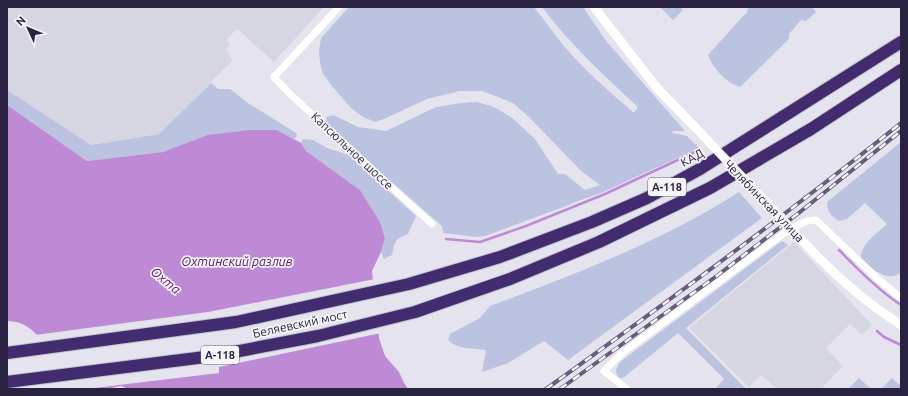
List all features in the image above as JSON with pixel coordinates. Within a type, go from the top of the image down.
[{"type":"highway","name":"КАД","points":[[410,284],[500,257],[592,222],[647,198],[721,158],[901,42]]},
{"type":"highway","name":"Беляевский мост","points":[[7,382],[214,356],[318,336],[414,312],[510,279],[599,242],[710,188],[811,129],[901,70]]},
{"type":"highway","name":"Беляевский мост","points":[[7,353],[236,322],[410,284]]},
{"type":"street","name":"Капсюльное шоссе","points":[[339,7],[274,77],[291,96],[432,224]]},
{"type":"street","name":"Челябинская улица","points":[[594,7],[657,88],[816,255],[850,289],[874,308],[901,325]]},
{"type":"street","points":[[627,389],[604,371],[628,350],[790,229],[806,221],[816,220],[878,279],[901,298]]},
{"type":"shaded area","points":[[7,7],[324,7],[274,62],[237,29],[226,40],[230,44],[226,50],[233,60],[159,134],[90,145],[7,90]]},
{"type":"shaded area","points":[[349,7],[534,7],[580,64],[634,113],[638,107],[576,47],[542,7],[583,7],[607,42],[685,131],[673,131],[672,133],[687,136],[699,148],[601,193],[485,236],[477,237],[443,233],[442,226],[325,124],[327,117],[333,115],[358,127],[386,131],[436,107],[477,102],[494,107],[511,117],[535,139],[558,174],[565,174],[585,190],[600,185],[581,171],[529,117],[513,103],[482,91],[460,91],[427,99],[375,122],[363,117],[350,107],[332,86],[323,74],[320,63],[319,51],[321,38]]},
{"type":"shaded area","points":[[660,7],[680,7],[683,10],[673,20]]},
{"type":"shaded area","points":[[749,7],[812,7],[816,12],[806,21],[801,20],[789,34],[789,39],[740,87],[725,79],[713,65],[708,55],[746,14]]},
{"type":"shaded area","points":[[211,83],[218,89],[230,89],[248,103],[296,133],[297,136],[294,139],[277,130],[163,152],[87,161],[7,105],[7,90],[91,145],[159,134]]},
{"type":"shaded area","points":[[303,139],[313,140],[327,148],[349,155],[416,216],[408,234],[398,239],[396,242],[392,255],[384,259],[381,252],[385,238],[380,222],[360,190],[306,151],[301,143]]},
{"type":"shaded area","points":[[901,142],[901,213],[899,215],[901,216],[901,273],[895,276],[890,276],[874,270],[861,258],[861,253],[866,243],[887,224],[865,203],[847,219],[839,221],[830,213],[827,202]]},
{"type":"shaded area","points":[[739,192],[762,218],[568,360],[544,341],[508,363],[482,372],[486,350],[456,346],[448,340],[450,334],[480,318],[490,306],[554,282],[648,242],[709,210]]},
{"type":"shaded area","points":[[782,241],[788,245],[686,328],[746,389],[715,389],[724,379],[678,333],[623,378],[619,378],[616,374],[616,370],[620,362]]},
{"type":"shaded area","points":[[794,242],[872,325],[862,335],[850,324],[826,348],[843,366],[821,389],[777,389],[761,375],[749,387],[689,328]]},
{"type":"shaded area","points":[[859,378],[871,389],[848,389]]},
{"type":"shaded area","points":[[892,378],[901,386],[901,389],[881,389]]},
{"type":"water","name":"Охтинский разлив","points":[[7,105],[87,161],[163,152],[208,135],[250,130],[277,130],[301,143],[306,151],[360,190],[380,222],[385,238],[381,252],[372,271],[379,338],[385,356],[399,372],[408,389],[129,389],[121,386],[107,389],[65,389],[51,356],[38,336],[29,328],[19,323],[7,321]]},
{"type":"pier","points":[[375,279],[381,333],[219,367],[219,373],[86,389],[62,389],[45,368],[45,349],[35,335],[208,312]]},
{"type":"waterway","points":[[446,239],[480,242],[526,226],[605,194],[699,150]]},
{"type":"waterway","points":[[839,250],[861,272],[901,305]]},
{"type":"waterway","points":[[877,331],[884,337],[901,345]]},
{"type":"railway","points":[[546,389],[725,259],[901,123]]},
{"type":"railway","points":[[560,389],[718,275],[901,131]]},
{"type":"water label","name":"Охта","points":[[166,280]]}]
